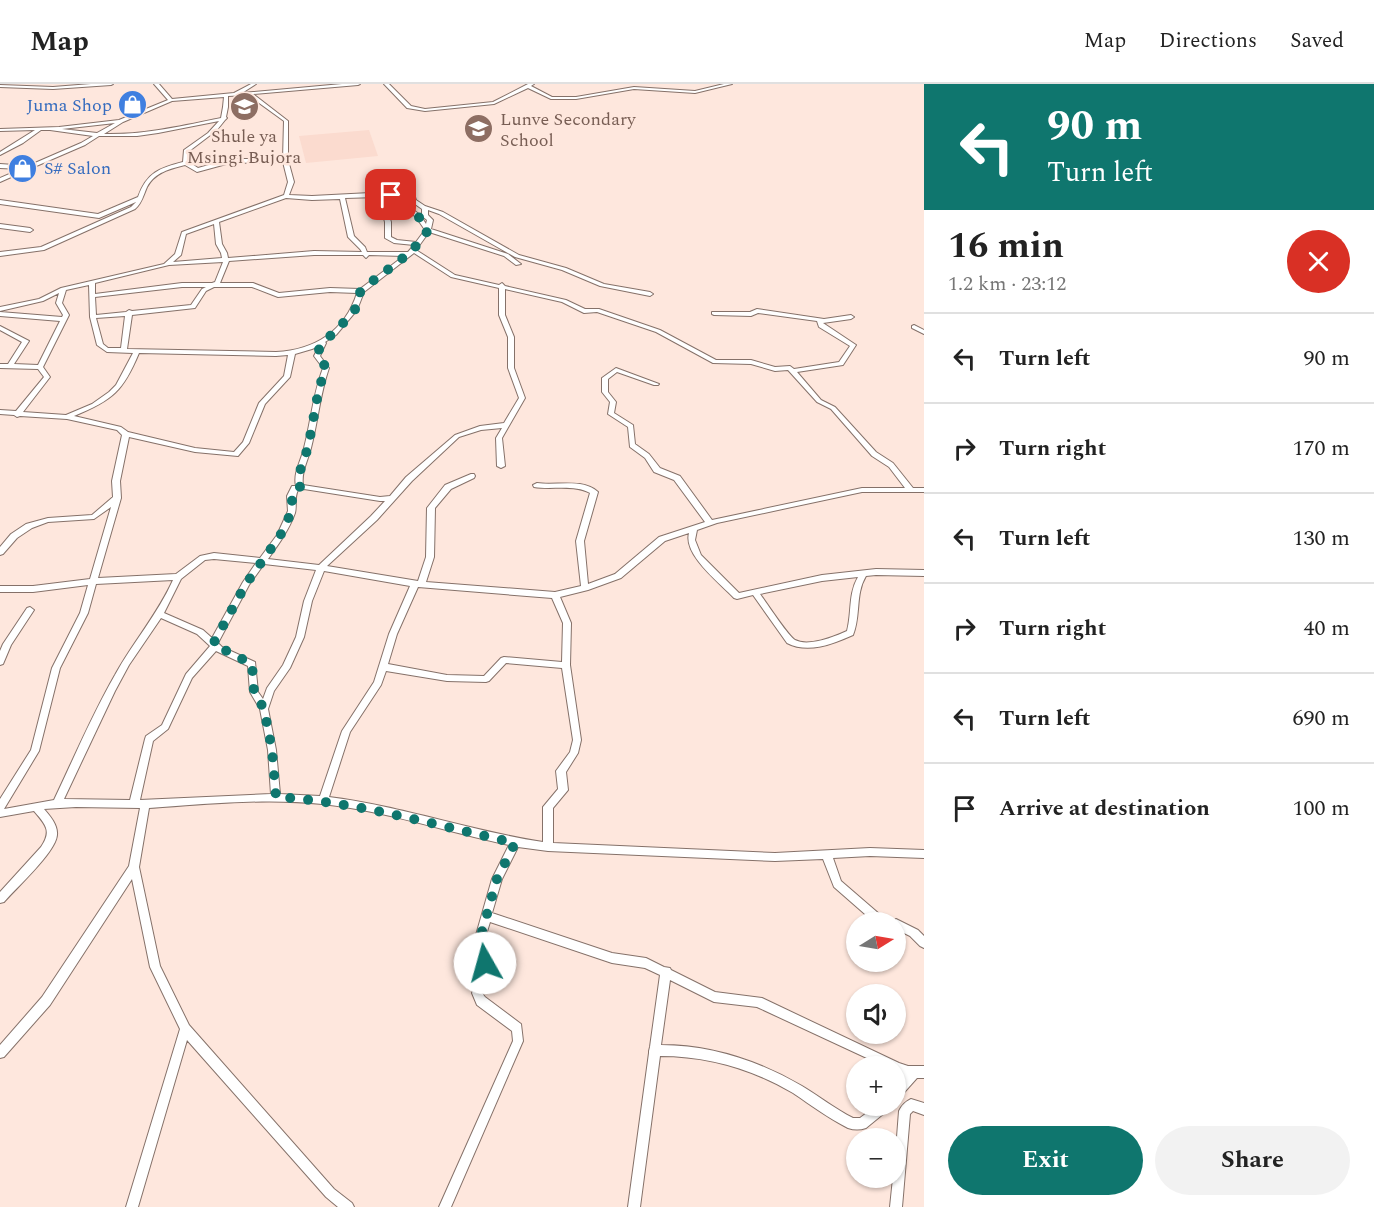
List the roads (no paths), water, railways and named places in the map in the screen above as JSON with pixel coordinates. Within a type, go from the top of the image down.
[{"type":"street","points":[[0,86],[111,84]]},
{"type":"street","points":[[156,84],[171,100]]},
{"type":"street","points":[[234,94],[254,84]]},
{"type":"street","points":[[0,180],[32,168],[99,136],[121,121],[171,100],[357,84]]},
{"type":"street","points":[[386,84],[409,107],[425,110],[494,103],[530,85],[551,98],[576,98],[634,88],[695,92],[730,84]]},
{"type":"street","points":[[0,93],[26,87]]},
{"type":"street","points":[[250,94],[285,118],[285,160],[291,183],[286,196]]},
{"type":"street","points":[[186,163],[186,151],[221,124],[225,118],[226,95]]},
{"type":"street","points":[[48,128],[99,136],[151,135],[225,118]]},
{"type":"street","points":[[0,130],[39,129],[121,121]]},
{"type":"street","points":[[0,154],[13,144],[36,134],[39,129]]},
{"type":"street","points":[[186,163],[197,170],[233,161],[285,160]]},
{"type":"street","points":[[0,254],[42,249],[138,206],[147,181],[159,172],[186,163]]},
{"type":"street","points":[[0,166],[32,168]]},
{"type":"street","points":[[92,283],[93,317],[102,348],[137,351],[292,353],[323,342],[334,334],[355,309],[361,291],[412,252],[431,223],[424,207],[409,193],[342,197],[286,196],[184,233],[178,255],[166,265]]},
{"type":"street","points":[[382,195],[393,196],[415,213],[428,230],[506,255],[518,264]]},
{"type":"street","points":[[382,195],[388,222],[388,238],[396,242],[418,244]]},
{"type":"street","points":[[342,197],[351,237],[363,248],[366,256]]},
{"type":"street","points":[[0,202],[99,216],[141,198]]},
{"type":"street","points":[[424,207],[441,213],[517,256],[564,269],[602,285],[650,294]]},
{"type":"street","points":[[99,216],[105,221]]},
{"type":"street","points":[[93,317],[129,312],[188,309],[195,305],[204,290],[218,282],[226,260],[219,244],[216,222]]},
{"type":"street","points":[[0,226],[30,230]]},
{"type":"street","points":[[0,309],[34,302],[63,290],[166,265],[314,253],[366,256],[412,252],[448,274],[564,301],[584,311],[597,310],[658,331],[715,362],[725,364],[751,362],[793,371],[841,364],[854,347],[840,335],[821,326],[821,320]]},
{"type":"street","points":[[93,296],[180,285],[253,285],[278,295],[361,291]]},
{"type":"street","points":[[501,466],[498,452],[499,438],[522,398],[510,368],[511,337],[502,315],[502,285]]},
{"type":"street","points":[[40,367],[59,333],[66,313],[59,303],[63,290]]},
{"type":"street","points":[[714,313],[751,314],[757,311],[821,320],[851,317]]},
{"type":"street","points":[[124,350],[129,312]]},
{"type":"street","points":[[0,314],[63,319]]},
{"type":"street","points":[[914,327],[924,332]]},
{"type":"street","points":[[0,328],[26,341],[9,367]]},
{"type":"street","points":[[300,487],[297,480],[310,443],[320,384],[326,368],[316,356],[323,342]]},
{"type":"street","points":[[67,417],[117,391],[125,380],[137,351]]},
{"type":"street","points":[[0,412],[67,417],[119,428],[126,434],[195,450],[236,454],[246,443],[262,403],[287,377],[292,353]]},
{"type":"street","points":[[0,366],[40,367]]},
{"type":"street","points":[[17,415],[47,377],[40,367]]},
{"type":"street","points":[[656,384],[616,370],[606,378],[605,392],[613,402],[611,413],[631,426],[632,445],[647,456],[657,470],[677,478],[711,523]]},
{"type":"street","points":[[793,371],[819,401],[833,408],[874,454],[891,465],[912,491]]},
{"type":"street","points":[[264,709],[270,690],[286,666],[300,637],[308,601],[321,568],[374,518],[389,498],[460,435],[480,428],[507,425]]},
{"type":"street","points":[[0,807],[35,751],[56,668],[84,613],[117,498],[116,481],[126,434]]},
{"type":"street","points":[[323,800],[346,731],[375,689],[384,668],[393,634],[430,557],[431,508],[448,487],[471,476]]},
{"type":"street","points":[[537,485],[550,488],[585,487],[594,492],[580,541],[585,588]]},
{"type":"street","points":[[348,1207],[330,1192],[185,1029],[155,968],[134,867],[149,739],[165,727],[189,676],[214,645],[246,584],[280,536],[292,511],[292,493],[300,487],[380,499],[389,498]]},
{"type":"street","points":[[57,804],[118,678],[171,596],[178,578],[203,558],[262,561],[321,568],[418,585],[555,595],[585,588],[618,576],[662,539],[711,523],[862,490],[924,490]]},
{"type":"street","points":[[0,552],[14,536],[25,528],[48,520],[94,517],[117,498]]},
{"type":"street","points":[[694,528],[690,536],[696,553],[732,593],[742,597],[801,581],[864,573],[924,573]]},
{"type":"street","points":[[756,594],[790,641],[796,646],[809,647],[851,631],[855,588],[864,573]]},
{"type":"street","points":[[0,589],[42,588],[93,580],[178,578]]},
{"type":"street","points":[[548,847],[548,807],[562,790],[561,771],[577,745],[566,665],[567,623],[555,595]]},
{"type":"street","points":[[0,662],[7,644],[30,610]]},
{"type":"street","points":[[159,614],[200,632],[214,645],[252,664],[254,692],[264,709],[272,750],[276,797]]},
{"type":"street","points":[[384,668],[480,680],[486,679],[504,660],[566,665]]},
{"type":"street","points":[[0,813],[57,804],[140,804],[230,797],[276,797],[323,800],[429,821],[515,843],[548,847],[775,857],[870,852],[924,854]]},
{"type":"street","points":[[0,899],[43,853],[52,837],[49,822],[37,808]]},
{"type":"street","points":[[445,1207],[518,1041],[517,1028],[478,996],[485,969],[481,940],[497,879],[515,843]]},
{"type":"street","points":[[826,855],[837,884],[869,912]]},
{"type":"street","points":[[0,1053],[46,1001],[134,867]]},
{"type":"street","points":[[487,916],[604,956],[646,963],[714,996],[758,1002],[874,1056]]},
{"type":"street","points":[[906,929],[924,943]]},
{"type":"street","points":[[634,1207],[666,971]]},
{"type":"street","points":[[132,1207],[185,1029]]},
{"type":"street","points":[[654,1051],[685,1049],[741,1063],[794,1087],[852,1124],[862,1124],[872,1116]]},
{"type":"street","points":[[906,1084],[919,1073]]},
{"type":"street","points":[[896,1207],[905,1111],[912,1105],[924,1108]]},
{"type":"place","name":"Juma Shop","points":[[133,105]]},
{"type":"place","name":"Shule ya Msingi Bujora","points":[[244,107]]},
{"type":"place","name":"Lunve Secondary School","points":[[479,129]]},
{"type":"place","name":"S# Salon","points":[[23,168]]}]
